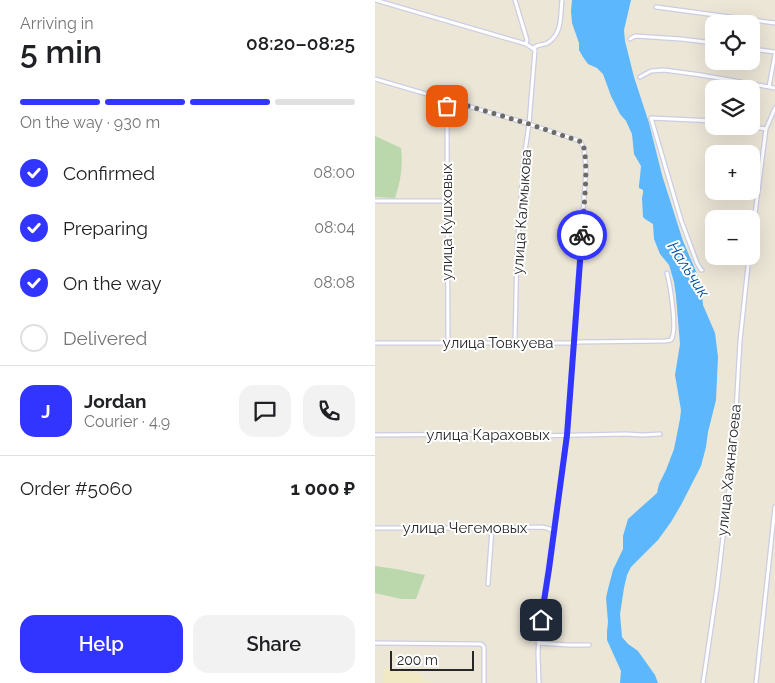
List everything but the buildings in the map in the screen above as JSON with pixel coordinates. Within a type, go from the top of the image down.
[{"type":"street","points":[[375,0],[526,44],[533,48],[537,45],[549,43],[559,31],[562,0]]},
{"type":"street","points":[[515,0],[527,40],[526,44]]},
{"type":"street","points":[[656,7],[775,23]]},
{"type":"street","points":[[630,39],[635,36],[705,43]]},
{"type":"street","name":"улица Калмыкова","points":[[515,342],[518,230],[535,56],[533,48]]},
{"type":"street","points":[[760,50],[775,53],[769,87]]},
{"type":"street","points":[[640,77],[651,71],[664,70],[775,88]]},
{"type":"street","points":[[375,78],[529,124],[581,141],[583,144],[586,170],[567,435],[538,643],[539,683]]},
{"type":"street","name":"улица Кушховых","points":[[448,100],[448,343]]},
{"type":"street","points":[[756,210],[766,129],[775,108]]},
{"type":"street","points":[[702,270],[697,263],[681,220],[651,118],[705,121]]},
{"type":"street","points":[[760,128],[766,129]]},
{"type":"street","points":[[375,201],[447,201]]},
{"type":"street","name":"улица Хажнагоева","points":[[703,683],[729,490],[728,472],[735,421],[740,341],[748,265]]},
{"type":"street","name":"улица Товкуева","points":[[375,344],[573,343],[671,340],[674,336],[674,330],[667,273]]},
{"type":"street","name":"улица Караховых","points":[[375,435],[660,434]]},
{"type":"street","points":[[756,683],[775,507]]},
{"type":"street","name":"улица Чегемовых","points":[[375,528],[541,527],[554,531]]},
{"type":"street","points":[[488,584],[492,528]]},
{"type":"street","points":[[375,643],[479,643],[484,645],[485,650],[484,683]]},
{"type":"street","points":[[538,643],[589,645]]},
{"type":"shaded area","points":[[384,668],[422,674],[423,681],[434,683],[383,683]]},
{"type":"green space","points":[[375,136],[401,148],[401,173],[395,198],[375,197]]},
{"type":"green space","points":[[375,566],[425,575],[416,599],[401,599],[375,593]]},
{"type":"water","name":"Нальчик","points":[[572,0],[631,0],[624,30],[634,77],[683,241],[701,283],[703,305],[715,333],[718,357],[716,400],[701,466],[671,522],[658,540],[631,567],[624,588],[620,614],[622,637],[638,651],[655,675],[658,683],[620,683],[621,671],[607,640],[606,598],[613,570],[623,549],[623,536],[628,519],[657,493],[674,449],[681,410],[675,375],[680,344],[676,296],[669,265],[660,254],[654,239],[653,224],[643,217],[643,190],[639,188],[641,166],[634,154],[632,134],[611,96],[603,74],[597,68],[588,64],[579,50],[579,43],[572,23]]},
{"type":"way so far","points":[[447,106],[448,100],[581,141],[585,153],[586,170],[582,235]]},
{"type":"route","points":[[541,620],[567,435],[582,235]]}]
